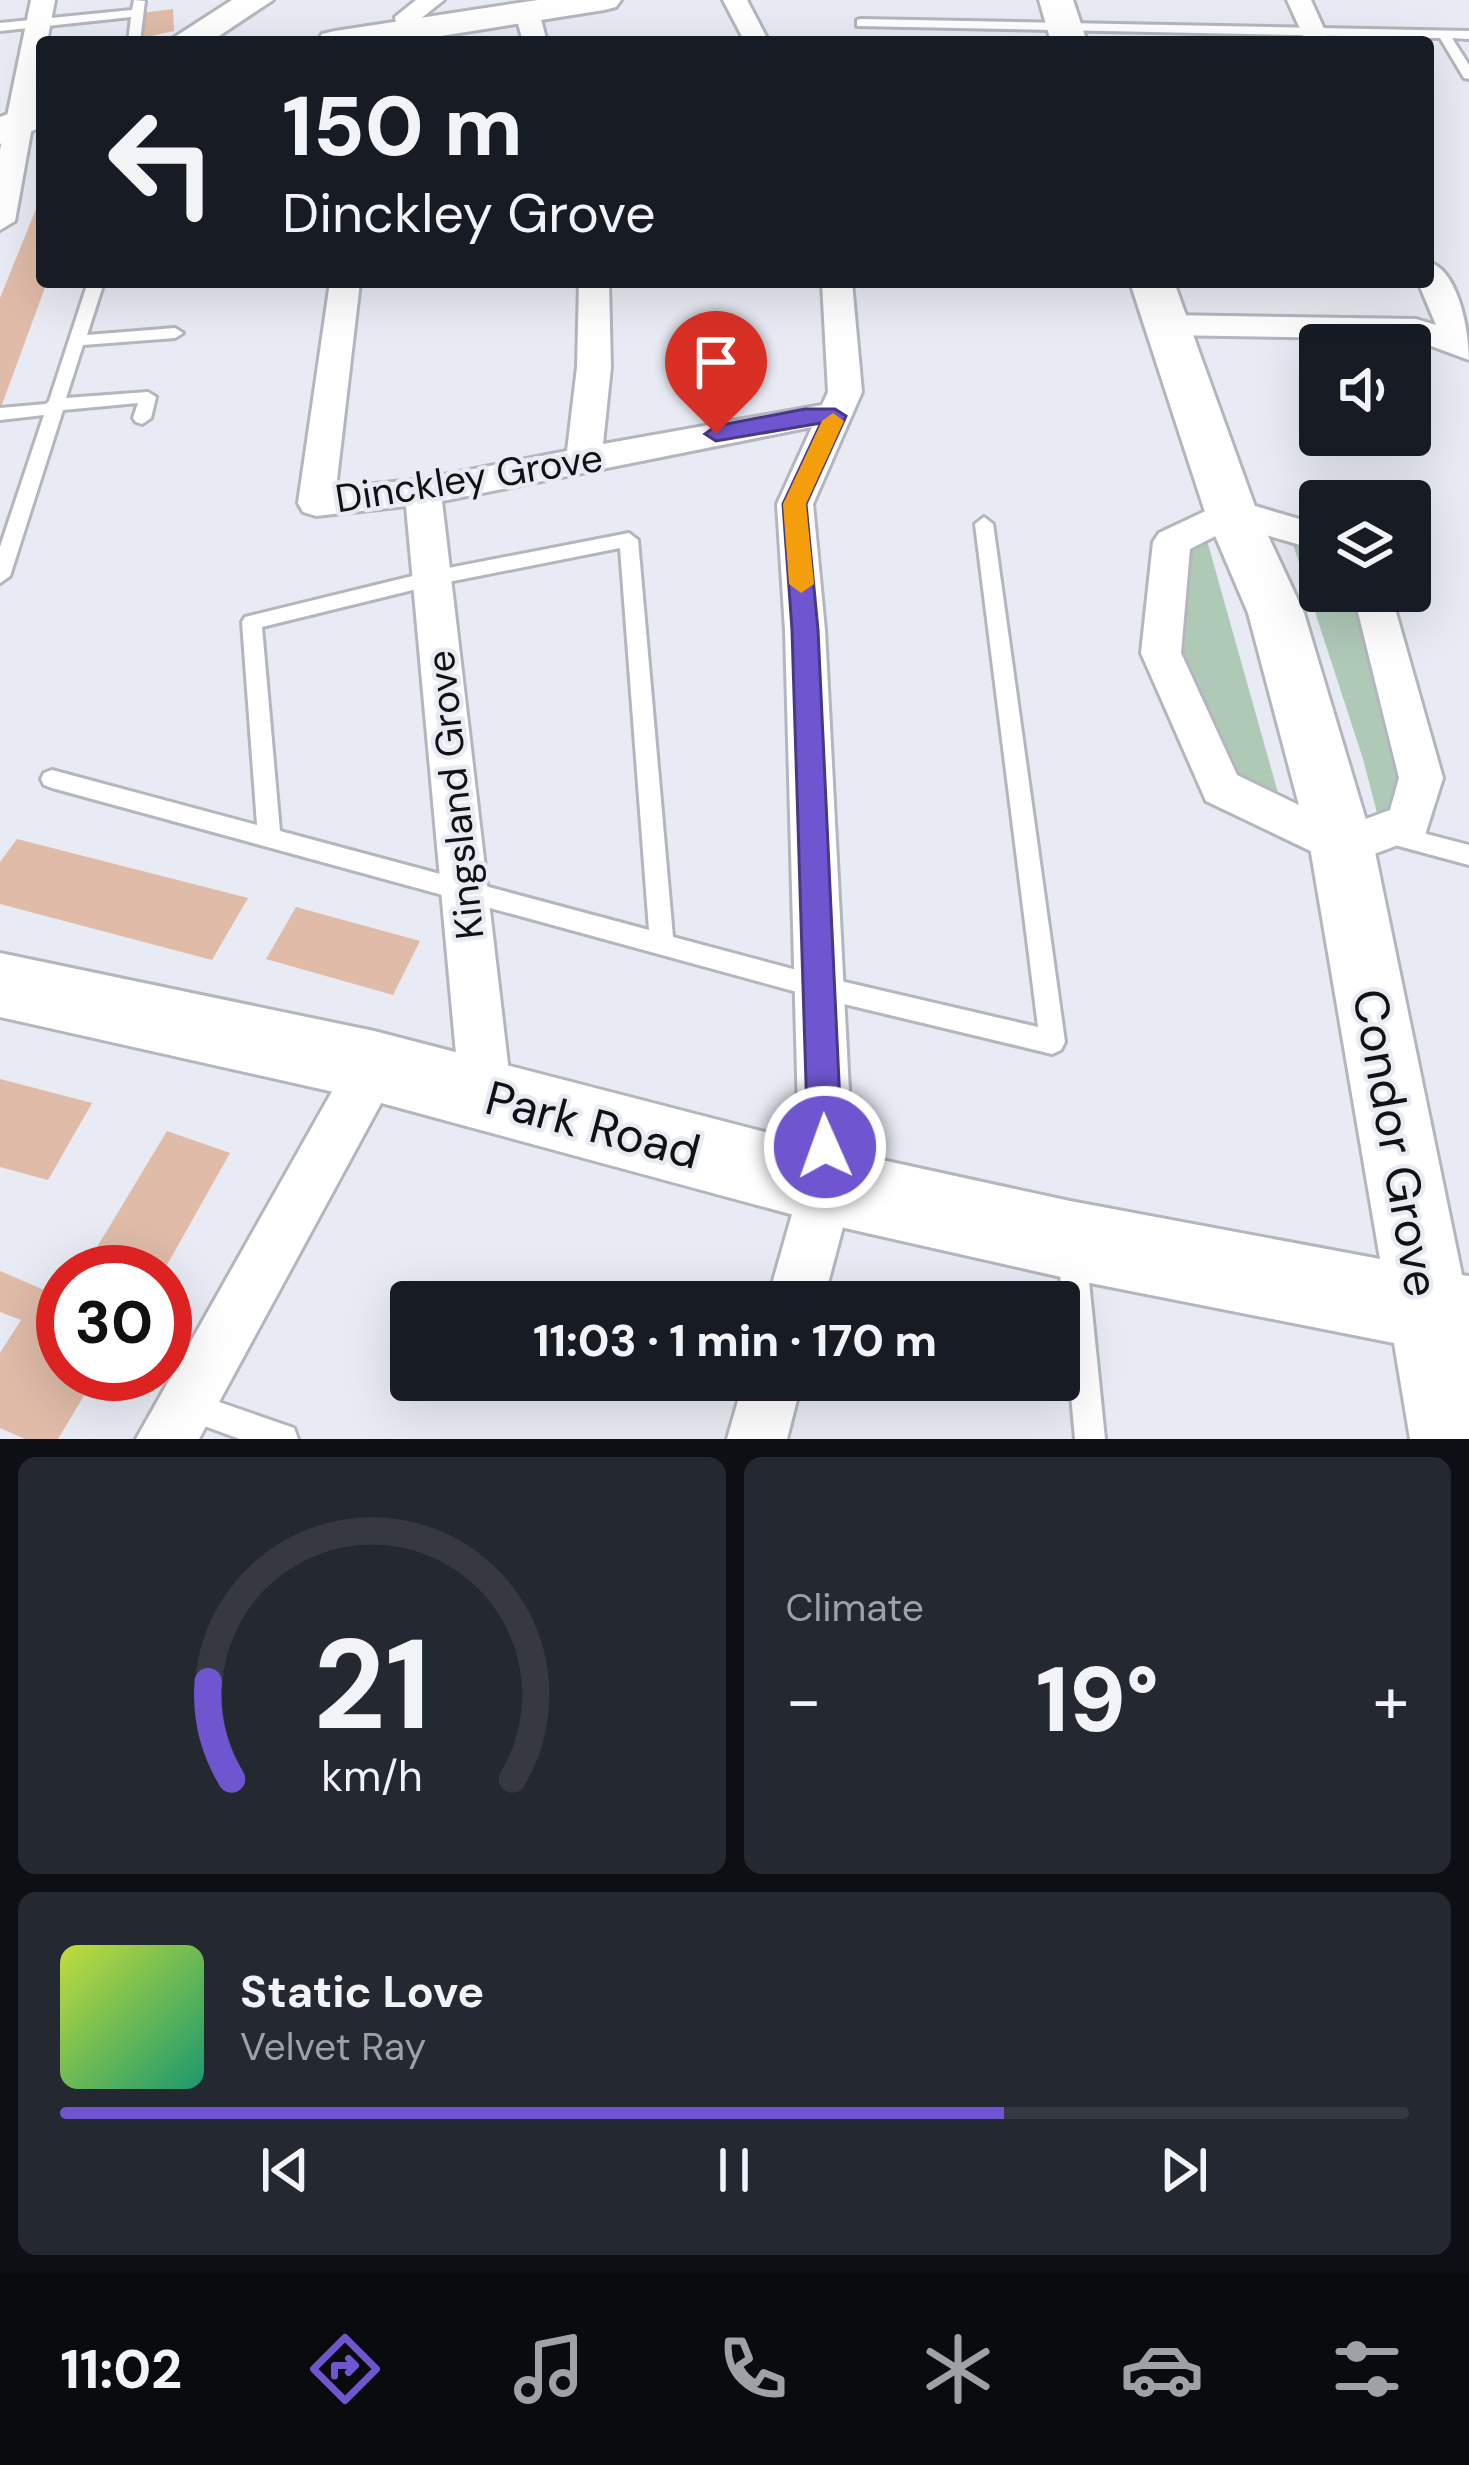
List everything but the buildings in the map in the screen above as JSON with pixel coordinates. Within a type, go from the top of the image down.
[{"type":"street","points":[[195,36],[256,0]]},
{"type":"street","points":[[407,30],[407,17],[432,0]]},
{"type":"street","points":[[371,36],[407,30],[531,27],[604,0]]},
{"type":"street","points":[[735,0],[755,36]]},
{"type":"street","points":[[1299,0],[1316,36]]},
{"type":"street","points":[[0,221],[36,38]]},
{"type":"street","points":[[1434,285],[1461,345]]},
{"type":"street","name":"Dinckley Grove","points":[[344,288],[316,502],[423,492],[805,416],[835,416]]},
{"type":"street","points":[[584,460],[594,368],[594,288]]},
{"type":"street","points":[[801,1281],[827,1186],[805,630],[794,504],[845,392],[836,288]]},
{"type":"street","points":[[1159,304],[1416,329],[1461,345]]},
{"type":"street","name":"Condor Grove","points":[[1159,304],[1231,512],[1276,613],[1362,839],[1448,1313],[1453,1439]]},
{"type":"street","name":"Kingsland Grove","points":[[423,492],[486,1098]]},
{"type":"street","points":[[1299,533],[1231,512],[1172,542],[1161,653],[1221,788],[1362,839],[1409,822],[1421,778],[1378,612]]},
{"type":"street","name":"Park Road","points":[[0,985],[374,1066],[827,1186],[1070,1240],[1448,1313]]},
{"type":"street","points":[[176,1422],[374,1066]]},
{"type":"street","points":[[757,1439],[767,1401]]},
{"type":"lane","points":[[0,27],[41,11],[138,6],[135,36]]},
{"type":"lane","points":[[861,23],[1057,18],[1180,36]]},
{"type":"lane","points":[[938,24],[940,36]]},
{"type":"lane","points":[[1444,35],[1469,75]]},
{"type":"lane","points":[[1380,36],[1469,35]]},
{"type":"lane","points":[[0,576],[94,288]]},
{"type":"lane","points":[[76,340],[175,333]]},
{"type":"lane","points":[[0,414],[148,398],[142,418]]},
{"type":"lane","points":[[52,778],[818,986],[1052,1042],[984,524]]},
{"type":"lane","points":[[269,838],[252,622],[433,578],[629,540],[662,944]]},
{"type":"lane","points":[[1362,839],[1469,855]]},
{"type":"lane","points":[[1070,1240],[1090,1439]]},
{"type":"lane","points":[[176,1422],[283,1439]]},
{"type":"green space","points":[[1203,526],[1285,818],[1221,788],[1161,653],[1172,542]]},
{"type":"green space","points":[[1288,529],[1299,534],[1299,563]]},
{"type":"green space","points":[[1315,612],[1373,612],[1421,778],[1382,832]]},
{"type":"slow traffic","points":[[801,584],[794,504],[833,421]]},
{"type":"route","points":[[716,434],[805,416],[835,416],[794,504],[805,630],[825,1147]]}]
